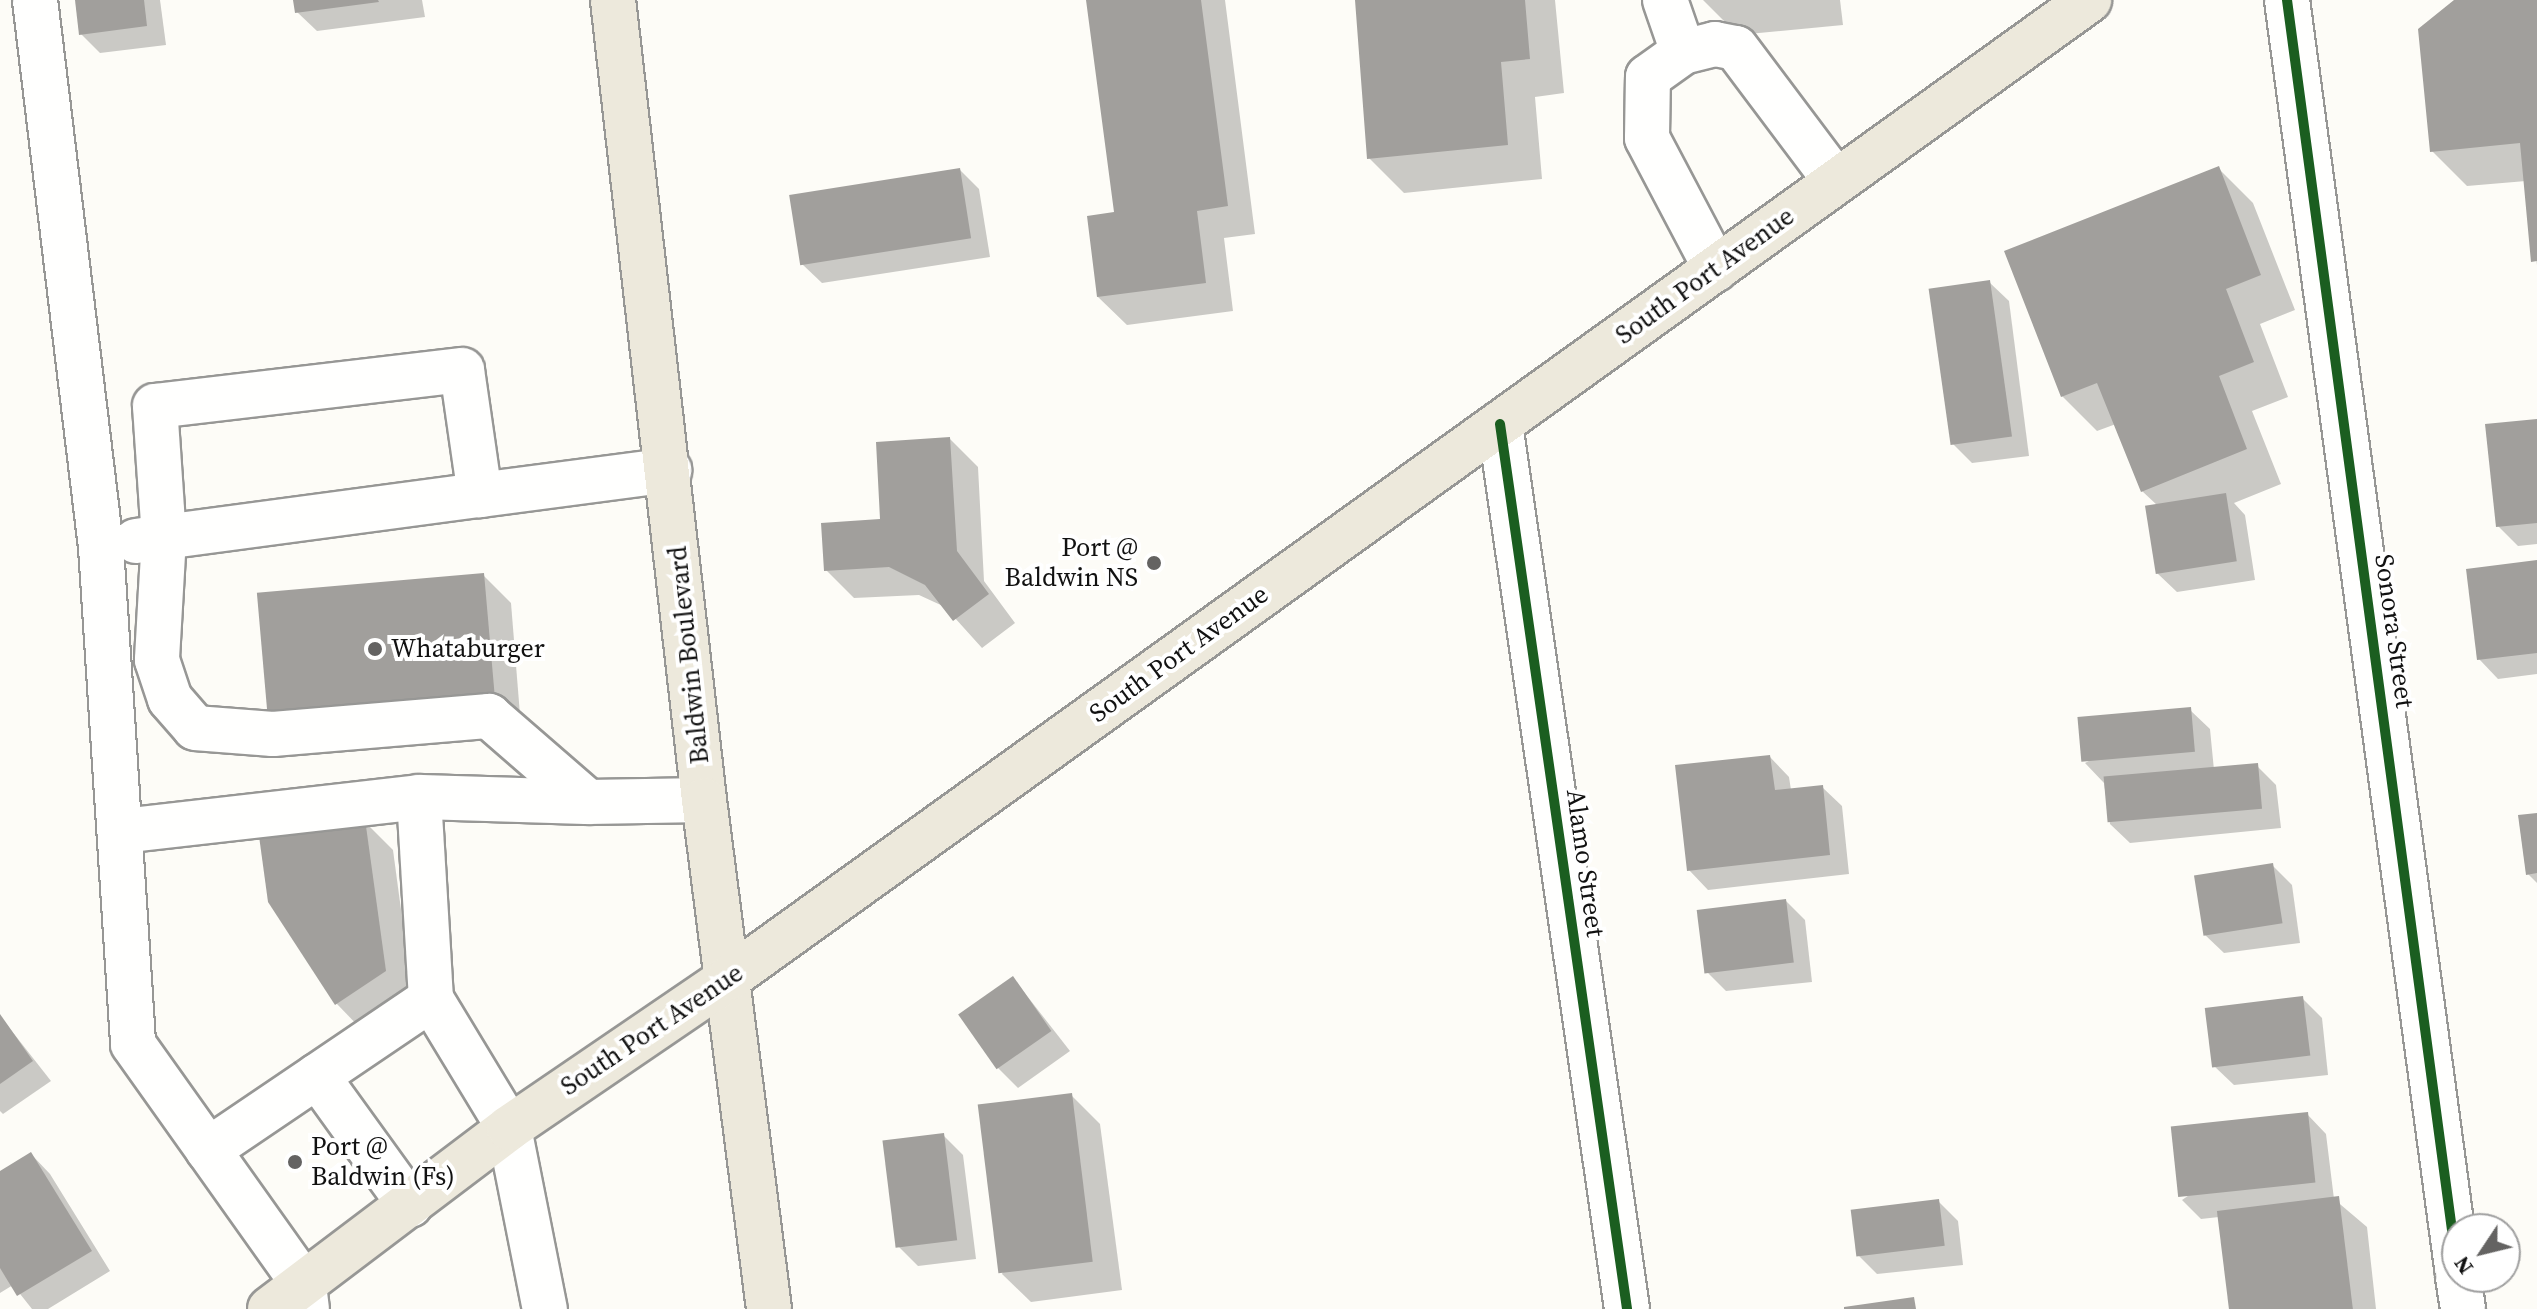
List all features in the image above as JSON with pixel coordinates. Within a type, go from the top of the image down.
[{"type":"main road","name":"Baldwin Boulevard","points":[[613,0],[669,470],[704,800],[730,977],[769,1309]]},
{"type":"main road","name":"South Port Avenue","points":[[294,1301],[509,1128],[730,977],[2089,0]]},
{"type":"street","points":[[35,0],[101,547],[122,831],[133,1044],[208,1150],[294,1301]]},
{"type":"street","points":[[1665,0],[1683,52]]},
{"type":"street","name":"Sonora Street","points":[[2287,0],[2450,1213]]},
{"type":"street","points":[[1716,269],[1647,138],[1648,77],[1683,52],[1715,44],[1736,48],[1836,181]]},
{"type":"street","points":[[480,495],[462,370],[155,406],[164,537],[157,660],[170,699],[195,728],[273,734],[489,716],[588,802]]},
{"type":"street","name":"Alamo Street","points":[[1500,424],[1627,1309]]},
{"type":"street","points":[[101,547],[669,470]]},
{"type":"street","points":[[122,831],[419,797],[588,802],[704,800]]},
{"type":"street","points":[[419,797],[431,999],[509,1128],[545,1309]]},
{"type":"street","points":[[208,1150],[431,999]]},
{"type":"street","points":[[317,1076],[410,1205]]},
{"type":"building","points":[[75,0],[144,0],[147,26],[79,35]]},
{"type":"building","points":[[293,0],[378,0],[379,2],[295,13]]},
{"type":"building","points":[[1086,0],[1201,0],[1228,206],[1197,211],[1206,283],[1097,297],[1087,216],[1114,212]]},
{"type":"building","points":[[1355,0],[1525,0],[1530,59],[1501,62],[1508,145],[1367,159]]},
{"type":"building","points":[[2454,0],[2537,0],[2537,261],[2531,262],[2520,143],[2430,152],[2418,29]]},
{"type":"building","points":[[2219,166],[2261,275],[2226,289],[2254,362],[2219,376],[2247,449],[2141,492],[2097,383],[2061,397],[2004,251]]},
{"type":"building","points":[[960,168],[971,238],[800,265],[789,195]]},
{"type":"building","points":[[1990,280],[2012,436],[1951,445],[1929,289]]},
{"type":"building","points":[[2537,419],[2537,523],[2496,527],[2485,424]]},
{"type":"building","points":[[950,437],[957,551],[989,594],[953,621],[925,585],[889,567],[824,571],[821,523],[880,519],[876,442]]},
{"type":"building","points":[[2226,493],[2237,561],[2156,574],[2145,506]]},
{"type":"building","points":[[2537,560],[2537,653],[2477,660],[2466,569]]},
{"type":"building","name":"Whataburger","points":[[484,573],[495,699],[268,718],[257,593]]},
{"type":"building","points":[[2191,707],[2195,752],[2081,762],[2077,717]]},
{"type":"building","points":[[1770,755],[1775,790],[1823,785],[1830,855],[1687,871],[1675,765]]},
{"type":"building","points":[[2258,763],[2262,809],[2108,822],[2104,777]]},
{"type":"building","points":[[2537,813],[2537,873],[2526,875],[2518,815]]},
{"type":"building","points":[[365,819],[386,971],[335,1005],[268,902],[259,836]]},
{"type":"building","points":[[2273,863],[2283,923],[2204,936],[2194,876]]},
{"type":"building","points":[[1786,899],[1794,963],[1704,973],[1697,910]]},
{"type":"building","points":[[1013,976],[1051,1031],[997,1069],[958,1014]]},
{"type":"building","points":[[2303,996],[2310,1056],[2212,1068],[2205,1008]]},
{"type":"building","points":[[0,1014],[33,1061],[0,1084]]},
{"type":"building","points":[[1072,1093],[1093,1262],[998,1273],[978,1105]]},
{"type":"building","points":[[2308,1112],[2315,1183],[2178,1197],[2171,1126]]},
{"type":"building","points":[[944,1133],[957,1240],[896,1248],[882,1141]]},
{"type":"building","points":[[31,1152],[92,1251],[17,1296],[0,1268],[0,1171]]},
{"type":"building","points":[[2339,1196],[2353,1309],[2229,1309],[2217,1211]]},
{"type":"building","points":[[1939,1199],[1945,1246],[1856,1256],[1851,1210]]},
{"type":"building","points":[[1914,1297],[1916,1309],[1844,1309],[1844,1307]]},
{"type":"cycle path","points":[[2287,0],[2450,1213]]},
{"type":"cycle path","points":[[1500,424],[1627,1309]]},
{"type":"place","name":"Port @ Baldwin NS","points":[[1154,563]]},
{"type":"place","name":"Whataburger","points":[[375,649]]},
{"type":"place","name":"Port @ Baldwin (Fs)","points":[[295,1162]]}]
